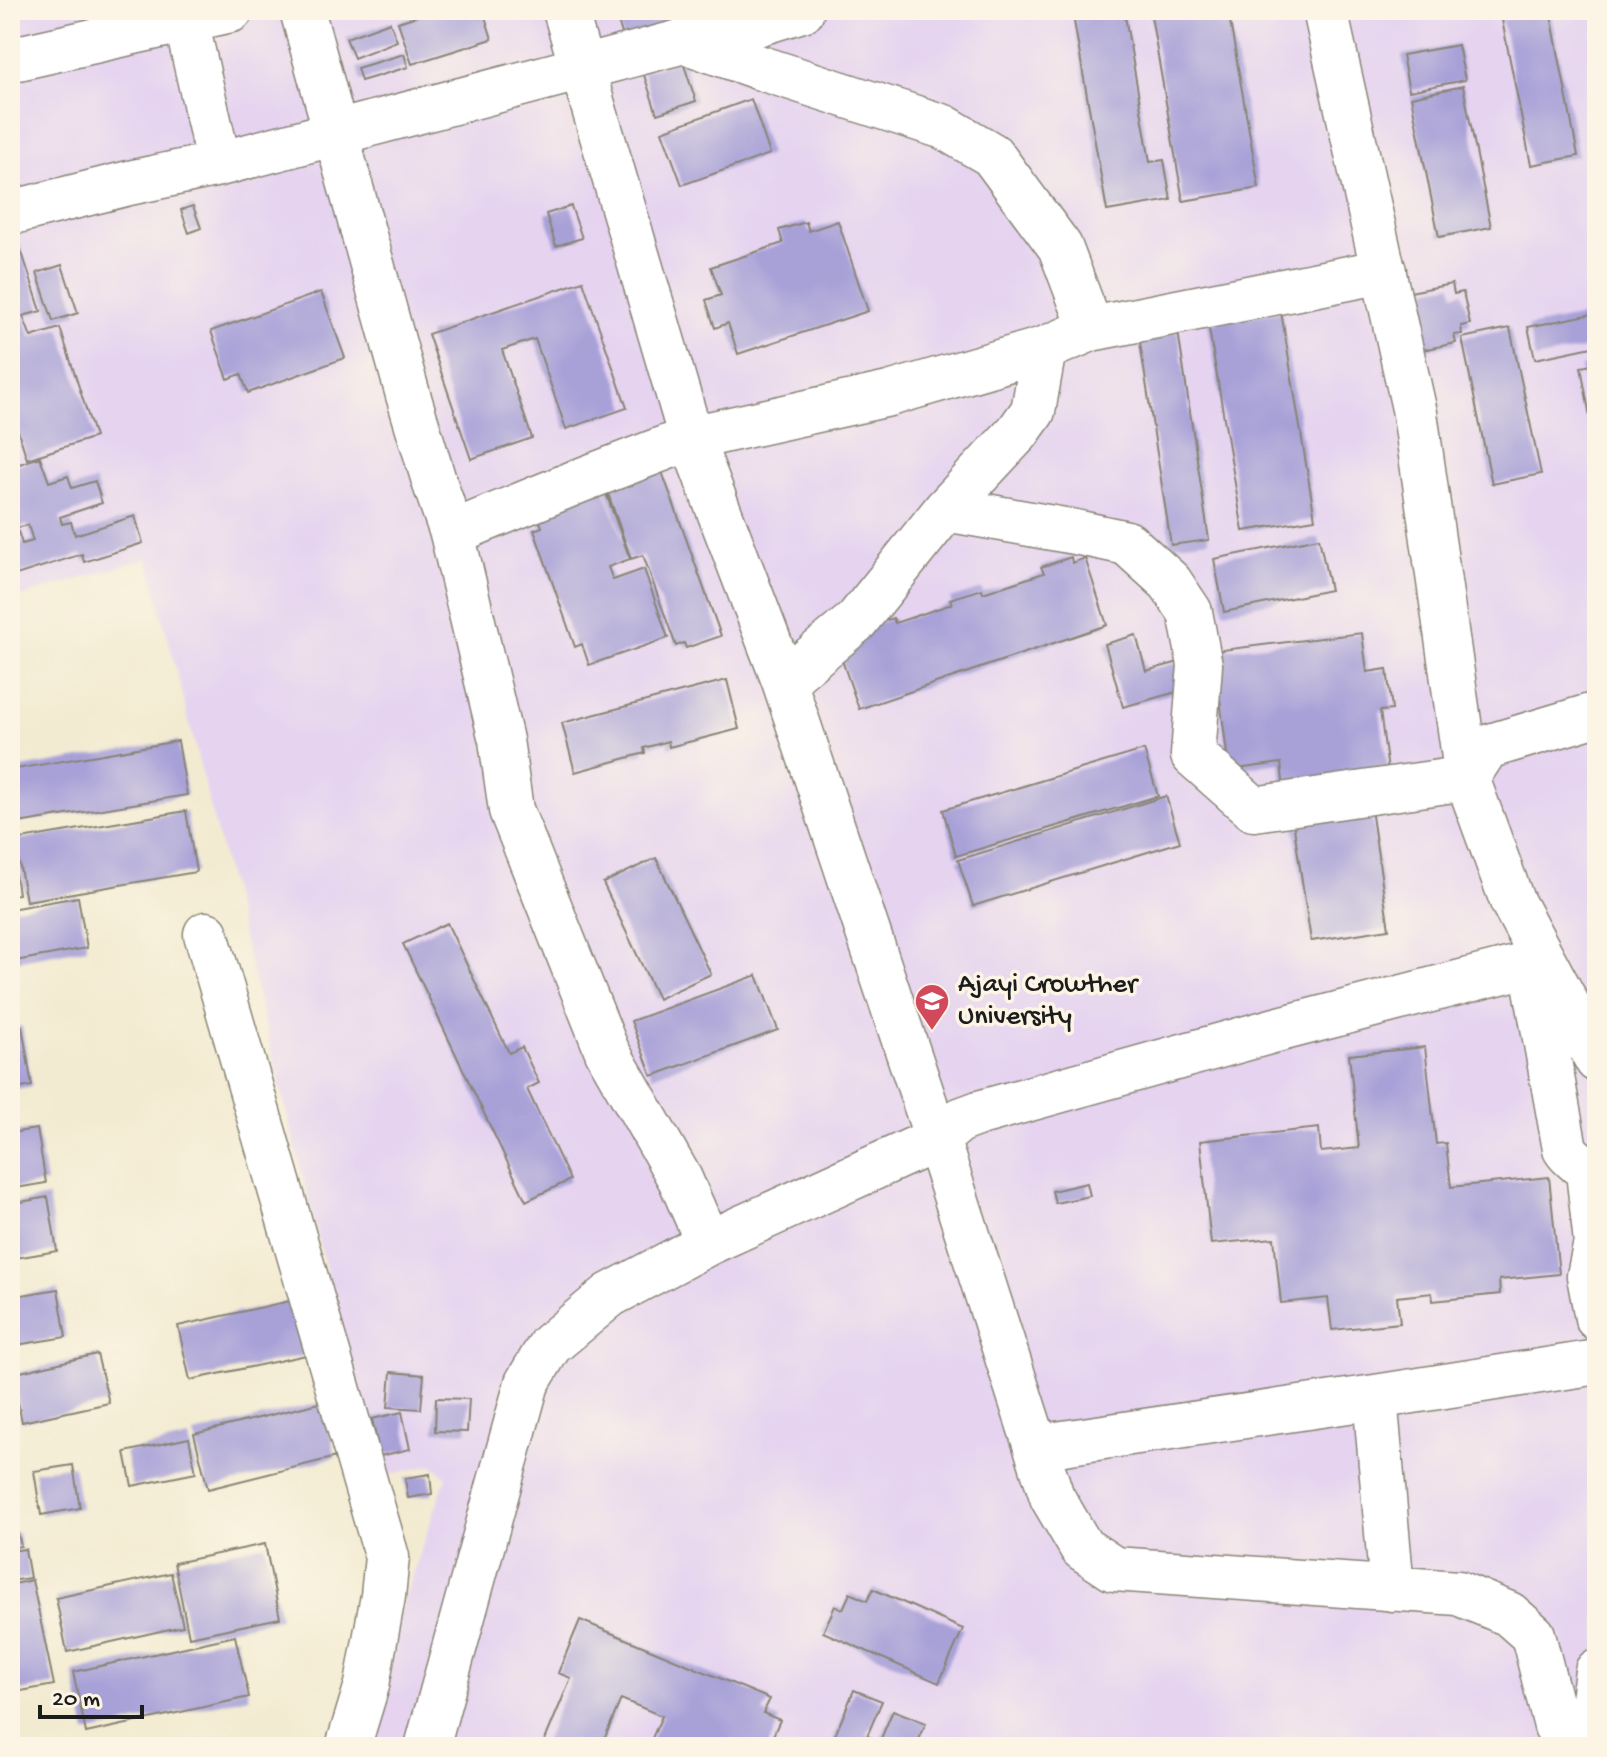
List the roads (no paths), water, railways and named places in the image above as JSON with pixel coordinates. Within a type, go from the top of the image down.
[{"type":"street","points":[[18,58],[231,10]]},
{"type":"street","points":[[302,10],[408,395],[452,533],[501,740],[511,810],[607,1051],[680,1179],[708,1243]]},
{"type":"street","points":[[565,10],[691,438],[784,681],[937,1139],[1052,1497],[1082,1548],[1114,1569],[1458,1593],[1509,1614],[1533,1635],[1556,1726],[1571,1747]]},
{"type":"street","points":[[10,213],[219,164],[684,41],[744,28],[802,10]]},
{"type":"street","points":[[1325,10],[1415,413],[1467,778],[1537,963],[1597,1060]]},
{"type":"street","points":[[186,21],[219,164]]},
{"type":"street","points":[[684,41],[944,127],[992,155],[1060,247],[1091,329]]},
{"type":"street","points":[[452,533],[691,438],[889,394],[1044,349],[1091,329],[1384,271]]},
{"type":"street","points":[[784,681],[856,621],[946,509],[1018,432],[1033,411],[1044,349]]},
{"type":"street","points":[[946,509],[1127,543],[1170,582],[1190,612],[1200,665],[1193,755],[1254,809],[1467,778],[1487,747],[1597,714]]},
{"type":"street","points":[[206,934],[387,1557],[367,1685],[348,1747]]},
{"type":"street","points":[[427,1747],[527,1383],[550,1345],[610,1295],[708,1243],[937,1139],[960,1120],[979,1113],[1276,1030],[1537,963]]},
{"type":"street","points":[[1537,963],[1565,1149],[1588,1172],[1596,1242],[1589,1276],[1597,1318]]},
{"type":"street","points":[[1036,1447],[1597,1362]]},
{"type":"street","points":[[1375,1397],[1392,1589]]},
{"type":"street","points":[[1583,1747],[1589,1729],[1597,1671]]},
{"type":"place","name":"Ajayi Crowther University","points":[[932,1032]]}]
